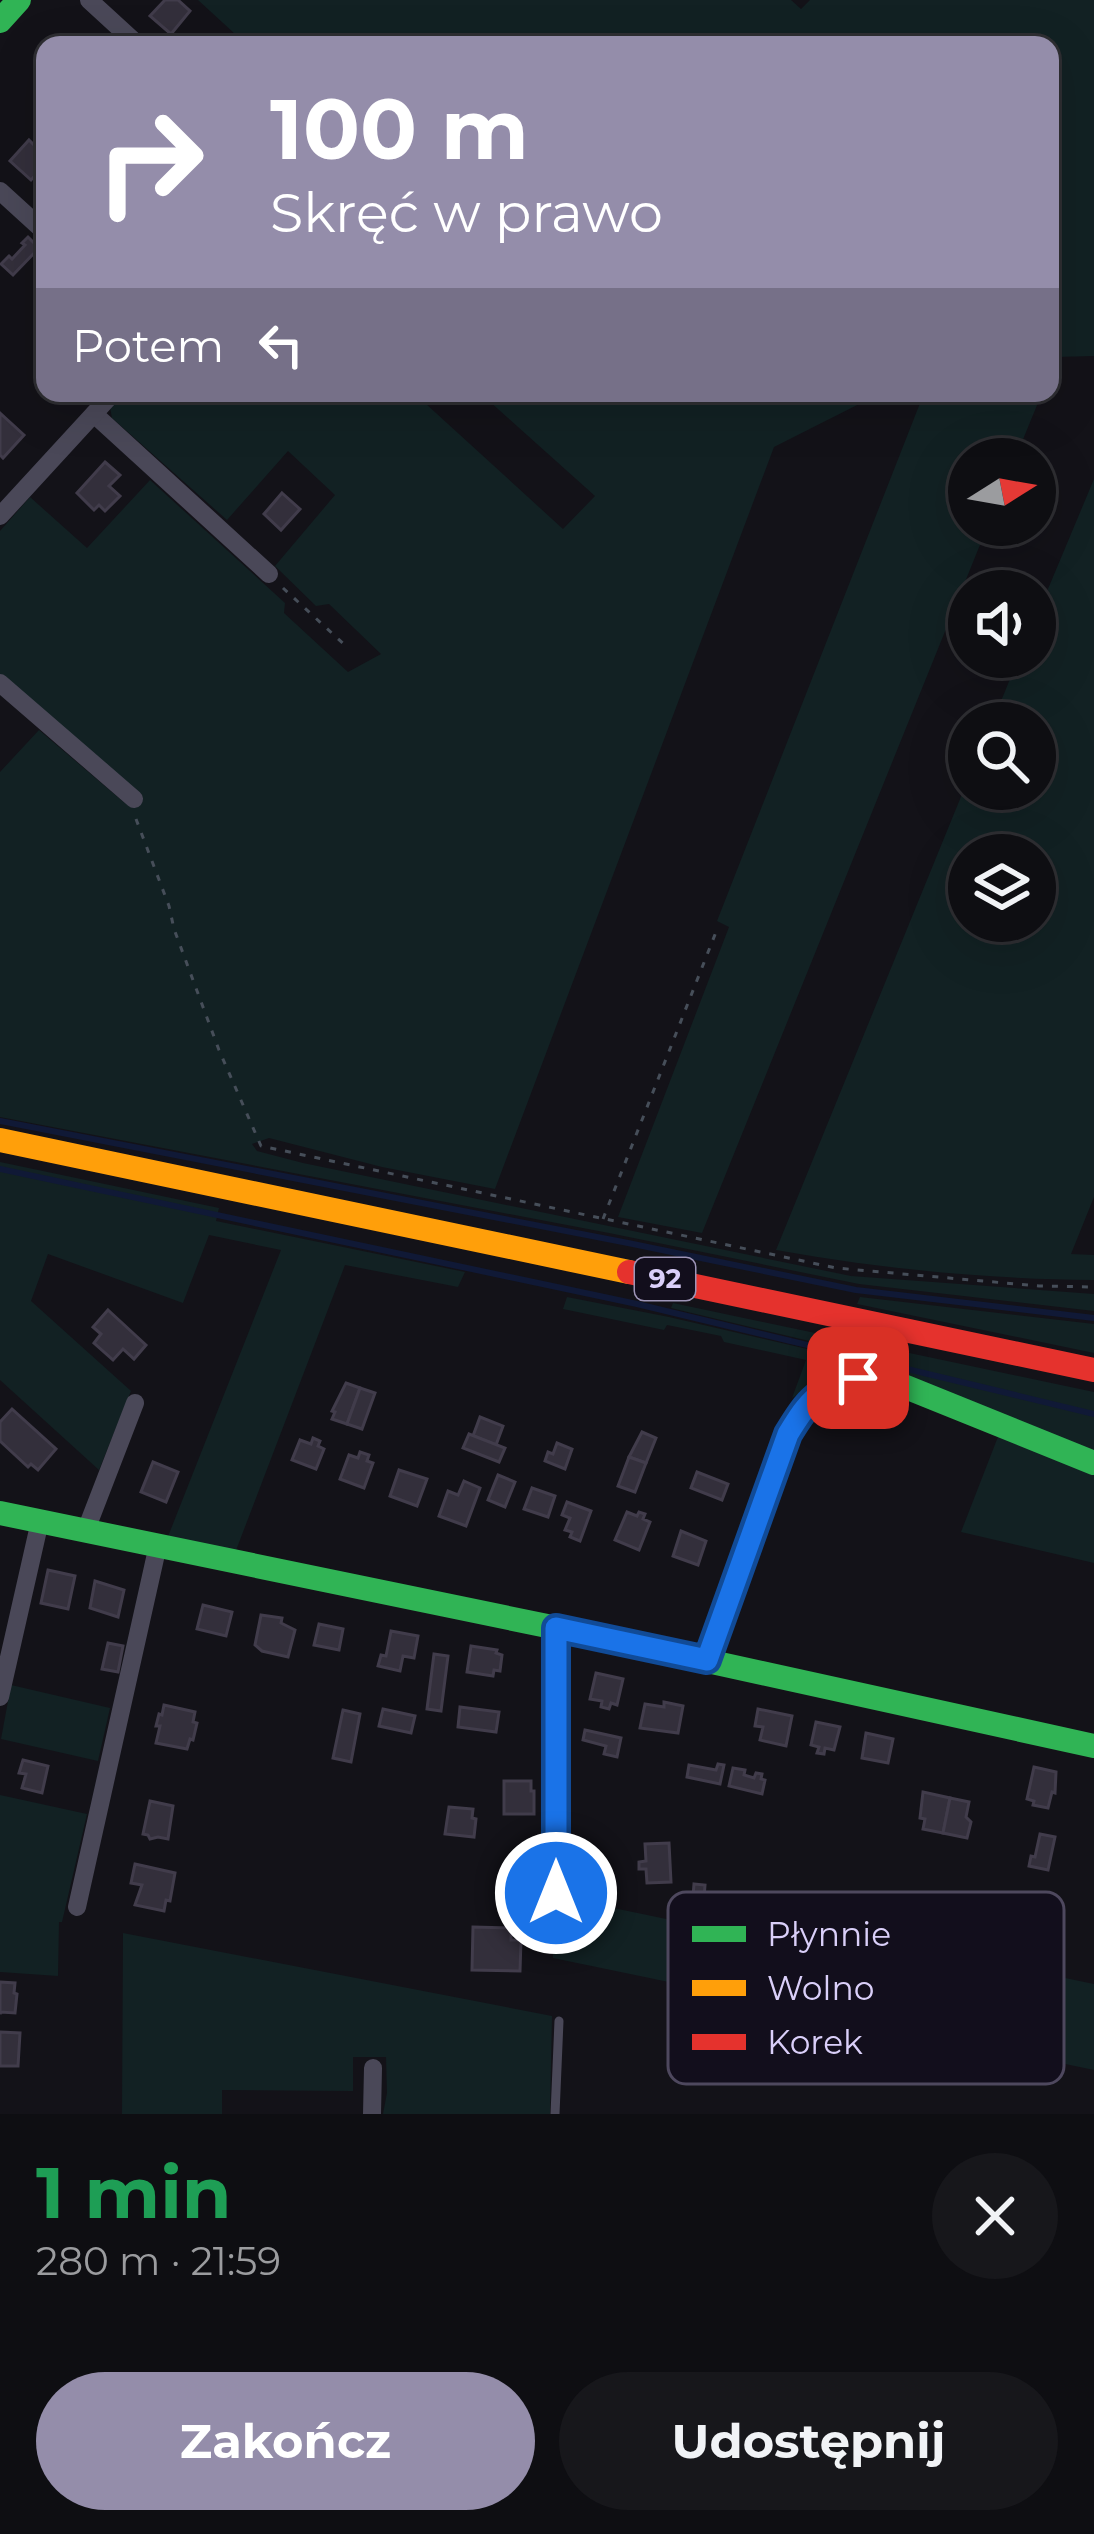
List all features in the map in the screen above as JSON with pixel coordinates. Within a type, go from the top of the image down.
[{"type":"street","points":[[0,21],[19,0]]},
{"type":"street","points":[[89,0],[128,36]]},
{"type":"street","points":[[0,190],[36,224]]},
{"type":"street","points":[[0,516],[104,402]]},
{"type":"street","points":[[94,414],[269,574]]},
{"type":"street","points":[[0,682],[134,799]]},
{"type":"street","name":"92","points":[[0,1140],[1094,1370]]},
{"type":"street","points":[[707,1660],[788,1434],[806,1404],[829,1387],[858,1378],[886,1379],[1094,1463]]},
{"type":"street","points":[[86,1530],[135,1403]]},
{"type":"street","points":[[0,1513],[1094,1745]]},
{"type":"street","points":[[0,1697],[40,1521]]},
{"type":"street","points":[[77,1907],[158,1545]]},
{"type":"street","points":[[556,1628],[556,1893]]},
{"type":"street","points":[[373,2068],[373,2114]]},
{"type":"lane","points":[[555,2114],[559,2021]]},
{"type":"path","points":[[269,574],[348,648]]},
{"type":"path","points":[[134,799],[136,824],[170,906],[179,944],[261,1147],[836,1268],[1094,1287]]},
{"type":"path","points":[[603,1219],[716,932]]},
{"type":"shaded area","points":[[198,0],[791,0],[801,9],[810,0],[1094,0],[1094,356],[1059,357],[1059,36],[237,36]]},
{"type":"shaded area","points":[[114,402],[424,402],[563,529],[595,496],[490,402],[863,402],[774,447],[495,1189],[269,1138],[252,1144],[257,1151],[303,1163],[851,1276],[1094,1294],[1094,1311],[859,1284],[0,1117],[0,772],[39,730],[126,804],[0,674],[0,531],[30,497],[87,548],[150,480],[285,603],[284,613],[348,672],[381,654],[329,604],[316,606],[275,566],[335,495],[288,451],[227,520],[112,418]]},
{"type":"shaded area","points":[[920,402],[1038,402],[1024,438],[948,438],[948,546],[980,546],[970,570],[948,570],[948,624],[702,1233],[618,1217],[729,927],[717,921]]},
{"type":"shaded area","points":[[1094,479],[1094,1197],[1071,1254],[1094,1255],[1094,1280],[934,1272],[776,1250],[956,810],[1056,810],[1056,702],[1001,702],[1010,678],[1056,678],[1056,570]]},
{"type":"shaded area","points":[[0,1162],[219,1208],[216,1221],[465,1272],[458,1287],[345,1265],[235,1553],[167,1539],[281,1250],[209,1235],[183,1303],[48,1254],[31,1301],[131,1391],[99,1470],[0,1380]]},
{"type":"shaded area","points":[[567,1297],[863,1362],[864,1354],[671,1308],[673,1303],[1094,1392],[1094,1456],[899,1376],[824,1378],[792,1398],[806,1360],[724,1342],[721,1336],[667,1325],[664,1330],[563,1309]]},
{"type":"shaded area","points":[[860,1297],[1094,1324],[1094,1353],[857,1304]]},
{"type":"shaded area","points":[[1001,1429],[1094,1468],[1094,1563],[961,1532]]},
{"type":"shaded area","points":[[11,1685],[110,1708],[98,1761],[1,1739]]},
{"type":"shaded area","points":[[0,1795],[87,1814],[59,1922],[58,1976],[0,1972]]},
{"type":"shaded area","points":[[570,1899],[668,1919],[668,1982],[553,1958],[556,1901]]},
{"type":"shaded area","points":[[123,1933],[552,2016],[550,2114],[383,2114],[386,2057],[353,2057],[353,2091],[222,2090],[222,2114],[122,2114]]},
{"type":"shaded area","points":[[1064,1978],[1094,1984],[1094,2070],[1064,2064]]},
{"type":"building","points":[[165,0],[178,0],[190,11],[171,34],[150,16]]},
{"type":"building","points":[[29,140],[36,147],[36,175],[31,180],[10,161]]},
{"type":"building","points":[[28,237],[36,251],[13,275],[1,264],[9,256],[12,259],[25,245]]},
{"type":"building","points":[[0,413],[24,435],[3,458],[0,455]]},
{"type":"building","points":[[105,462],[120,475],[109,486],[120,496],[105,511],[99,505],[94,510],[77,493]]},
{"type":"building","points":[[282,493],[300,509],[281,530],[264,514]]},
{"type":"building","points":[[108,1310],[146,1345],[134,1359],[123,1349],[113,1360],[94,1343],[101,1334],[93,1327]]},
{"type":"building","points":[[346,1383],[360,1388],[347,1424],[332,1419]]},
{"type":"building","points":[[360,1388],[375,1393],[362,1429],[347,1424]]},
{"type":"building","points":[[12,1409],[56,1449],[38,1470],[31,1464],[28,1467],[0,1441],[0,1422]]},
{"type":"building","points":[[480,1417],[503,1426],[496,1445],[473,1436]]},
{"type":"building","points":[[642,1432],[656,1438],[646,1463],[629,1457]]},
{"type":"building","points":[[469,1434],[505,1448],[499,1462],[463,1448]]},
{"type":"building","points":[[313,1438],[324,1449],[316,1469],[292,1460],[300,1440],[311,1444]]},
{"type":"building","points":[[557,1443],[572,1449],[565,1469],[545,1461]]},
{"type":"building","points":[[360,1452],[373,1463],[364,1488],[340,1479],[349,1455],[358,1458]]},
{"type":"building","points":[[629,1457],[646,1463],[635,1492],[618,1486]]},
{"type":"building","points":[[153,1462],[178,1472],[166,1502],[141,1492]]},
{"type":"building","points":[[399,1470],[427,1479],[417,1506],[390,1496]]},
{"type":"building","points":[[697,1472],[728,1484],[722,1500],[691,1488]]},
{"type":"building","points":[[498,1475],[515,1482],[505,1507],[488,1500]]},
{"type":"building","points":[[464,1481],[480,1488],[466,1526],[439,1516],[448,1491],[458,1495]]},
{"type":"building","points":[[532,1488],[555,1496],[548,1517],[524,1509]]},
{"type":"building","points":[[567,1502],[591,1511],[580,1541],[565,1530],[570,1518],[562,1515]]},
{"type":"building","points":[[627,1512],[645,1514],[643,1519],[650,1522],[639,1550],[615,1540]]},
{"type":"building","points":[[681,1531],[706,1541],[698,1565],[673,1556]]},
{"type":"building","points":[[48,1570],[75,1576],[68,1609],[41,1603]]},
{"type":"building","points":[[95,1581],[124,1590],[118,1617],[90,1608]]},
{"type":"building","points":[[203,1605],[232,1612],[226,1636],[197,1629]]},
{"type":"building","points":[[261,1615],[282,1618],[281,1623],[295,1630],[288,1657],[255,1645]]},
{"type":"building","points":[[319,1624],[343,1629],[339,1650],[314,1645]]},
{"type":"building","points":[[391,1631],[418,1636],[414,1658],[403,1656],[400,1671],[378,1666],[381,1655],[386,1656]]},
{"type":"building","points":[[108,1643],[123,1646],[118,1672],[102,1669]]},
{"type":"building","points":[[471,1646],[497,1650],[502,1655],[500,1671],[494,1670],[493,1676],[467,1672]]},
{"type":"building","points":[[434,1654],[448,1656],[441,1711],[427,1709]]},
{"type":"building","points":[[596,1673],[623,1679],[617,1705],[611,1703],[609,1709],[601,1707],[602,1701],[590,1699]]},
{"type":"building","points":[[664,1702],[683,1706],[678,1733],[640,1728],[645,1704],[664,1707]]},
{"type":"building","points":[[164,1705],[195,1712],[193,1722],[197,1723],[187,1749],[156,1743]]},
{"type":"building","points":[[460,1707],[499,1712],[496,1732],[458,1727]]},
{"type":"building","points":[[383,1709],[415,1716],[411,1733],[379,1726]]},
{"type":"building","points":[[758,1709],[792,1716],[786,1746],[760,1740],[763,1727],[755,1726]]},
{"type":"building","points":[[343,1710],[360,1714],[351,1762],[333,1758]]},
{"type":"building","points":[[816,1722],[840,1727],[834,1750],[817,1753],[819,1747],[811,1745]]},
{"type":"building","points":[[585,1730],[621,1738],[617,1757],[604,1754],[606,1746],[583,1740]]},
{"type":"building","points":[[866,1733],[893,1739],[888,1763],[862,1758]]},
{"type":"building","points":[[23,1760],[48,1766],[42,1793],[22,1788]]},
{"type":"building","points":[[718,1764],[724,1765],[720,1784],[687,1777],[689,1765],[716,1770]]},
{"type":"building","points":[[1034,1767],[1056,1772],[1048,1808],[1027,1799]]},
{"type":"building","points":[[733,1768],[754,1778],[762,1774],[762,1794],[729,1786]]},
{"type":"building","points":[[504,1781],[531,1781],[534,1814],[504,1814]]},
{"type":"building","points":[[923,1792],[950,1798],[943,1833],[923,1829]]},
{"type":"building","points":[[950,1798],[969,1802],[967,1838],[943,1833]]},
{"type":"building","points":[[150,1801],[173,1806],[168,1839],[143,1834]]},
{"type":"building","points":[[449,1807],[473,1809],[474,1837],[445,1834]]},
{"type":"building","points":[[1040,1834],[1055,1837],[1048,1870],[1029,1866]]},
{"type":"building","points":[[669,1843],[671,1882],[647,1883],[646,1869],[639,1869],[639,1862],[646,1861],[645,1844]]},
{"type":"building","points":[[135,1864],[175,1873],[164,1911],[135,1905],[142,1885],[131,1883]]},
{"type":"building","points":[[473,1927],[511,1928],[511,1940],[521,1940],[520,1971],[472,1970]]},
{"type":"building","points":[[0,1982],[15,1983],[15,2013],[0,2014]]},
{"type":"building","points":[[0,2032],[20,2033],[18,2066],[0,2066]]},
{"type":"waterway","points":[[0,1121],[856,1290],[1094,1318]]},
{"type":"waterway","points":[[0,1169],[637,1304],[1094,1414]]},
{"type":"traffic: fast","points":[[0,21],[19,0]]},
{"type":"traffic: fast","points":[[707,1660],[788,1434],[828,1391],[853,1382],[886,1379],[1094,1463]]},
{"type":"traffic: fast","points":[[0,1513],[1094,1746]]},
{"type":"traffic: slow","points":[[0,1140],[629,1272]]},
{"type":"traffic: jam","points":[[629,1272],[1094,1370]]},
{"type":"route","points":[[556,1893],[556,1628],[707,1660],[788,1434],[806,1404],[829,1387],[858,1378]]}]
